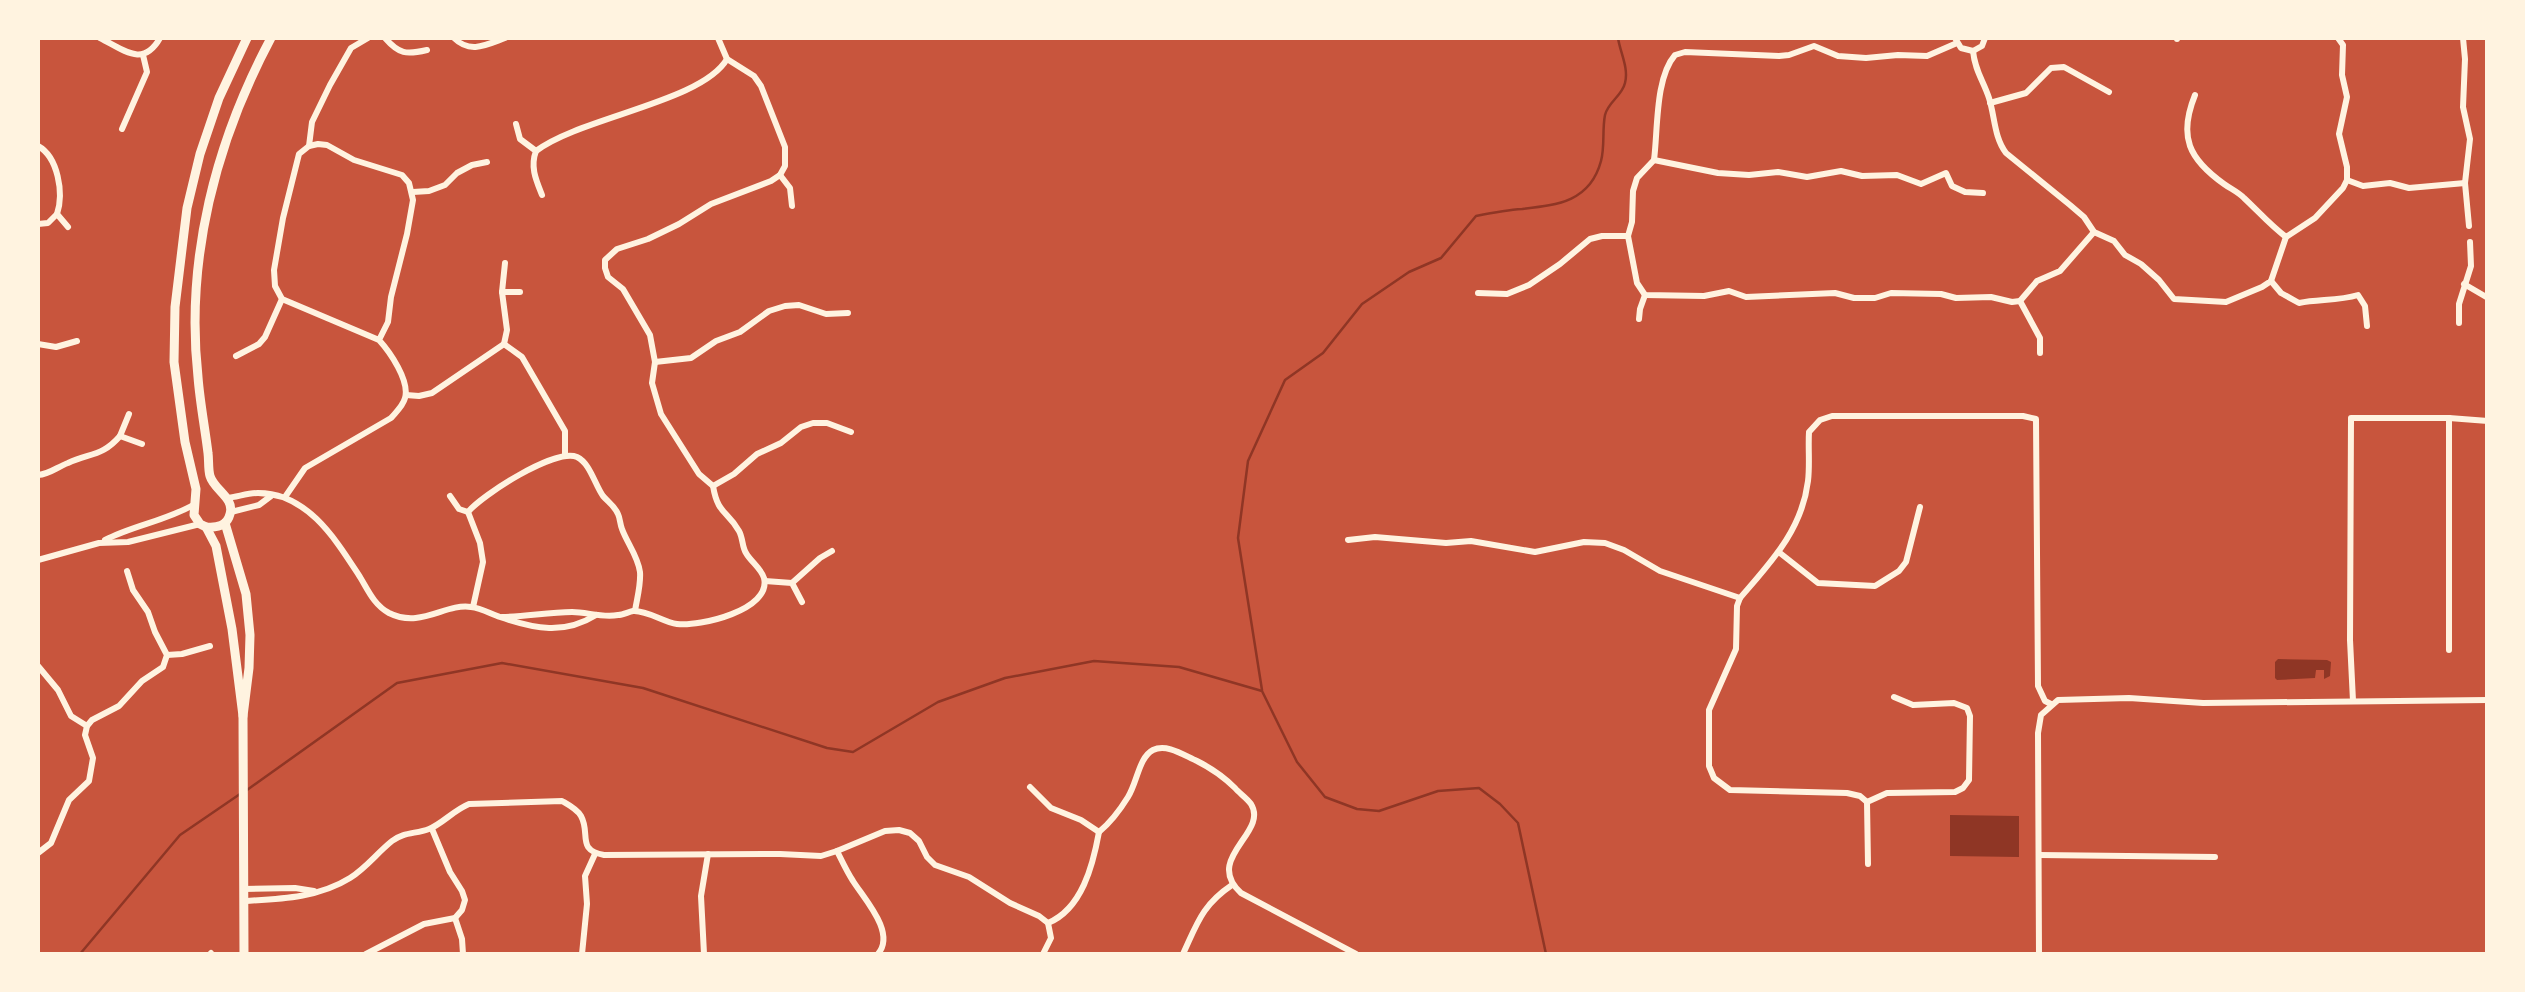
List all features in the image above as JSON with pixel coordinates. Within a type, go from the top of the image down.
[{"type":"main road","points":[[243,716],[216,546],[194,514],[196,502],[174,362],[179,259],[187,208],[219,98],[247,38]]},
{"type":"main road","points":[[203,525],[216,528],[226,523],[231,512],[210,474],[197,374],[200,250],[222,149],[270,38]]},
{"type":"main road","points":[[196,502],[206,492],[222,495]]},
{"type":"main road","points":[[226,523],[246,594],[250,635],[242,744],[244,954]]},
{"type":"street","points":[[100,38],[130,54],[143,55],[154,49],[160,38]]},
{"type":"street","points":[[309,146],[312,122],[330,85],[351,48],[368,38]]},
{"type":"street","points":[[386,38],[394,49],[411,54],[427,50]]},
{"type":"street","points":[[454,38],[476,48],[505,38]]},
{"type":"street","points":[[502,618],[576,612],[616,616],[635,611],[674,624],[692,625],[723,618],[754,602],[763,591],[765,580],[744,551],[742,537],[732,521],[716,504],[713,486],[698,474],[662,414],[652,383],[655,362],[650,335],[623,289],[608,277],[605,268],[605,260],[617,249],[648,239],[711,204],[756,188],[780,175],[785,166],[785,148],[761,86],[754,76],[727,59],[718,38]]},
{"type":"street","points":[[1645,294],[1637,283],[1628,236],[1633,191],[1637,178],[1654,160],[1666,69],[1675,55],[1685,52],[1790,56],[1814,42],[1838,56],[1926,56],[1956,40],[1964,50],[1974,52],[1985,38]]},
{"type":"street","points":[[1974,52],[1974,66],[1990,103],[1999,143],[2006,153],[2084,217],[2094,232],[2114,240],[2126,255],[2142,264],[2174,299],[2226,302],[2271,281],[2286,237],[2315,218],[2347,180],[2348,166],[2339,134],[2346,97],[2343,45],[2338,38]]},
{"type":"street","points":[[2463,38],[2463,106],[2470,139],[2464,183],[2469,226]]},
{"type":"street","points":[[122,129],[147,72],[143,55]]},
{"type":"street","points":[[542,195],[533,160],[545,144],[707,79],[727,59]]},
{"type":"street","points":[[1990,103],[2026,93],[2051,68],[2064,67],[2108,92]]},
{"type":"street","points":[[2195,95],[2186,115],[2194,158],[2286,237]]},
{"type":"street","points":[[516,124],[520,139],[536,151]]},
{"type":"street","points":[[286,497],[305,468],[391,418],[406,395],[405,384],[379,340],[282,299],[275,286],[283,218],[300,154],[309,146],[327,145],[354,160],[402,175],[413,192],[408,234],[388,322],[379,340]]},
{"type":"street","points":[[38,146],[52,159],[61,202],[48,223],[38,224]]},
{"type":"street","points":[[1654,160],[1718,173],[1778,172],[1807,176],[1841,171],[1862,176],[1897,175],[1920,184],[1946,173],[1952,186],[1982,193]]},
{"type":"street","points":[[413,192],[429,192],[446,185],[472,164],[487,162]]},
{"type":"street","points":[[780,175],[790,188],[792,206]]},
{"type":"street","points":[[2347,180],[2363,186],[2390,183],[2409,188],[2464,183]]},
{"type":"street","points":[[57,214],[68,227]]},
{"type":"street","points":[[1645,294],[1704,296],[1729,291],[1746,297],[1835,293],[1875,298],[1891,293],[2020,301],[2037,282],[2060,271],[2094,232]]},
{"type":"street","points":[[1478,293],[1507,294],[1529,285],[1590,239],[1628,236]]},
{"type":"street","points":[[2459,323],[2459,304],[2471,266],[2470,242]]},
{"type":"street","points":[[406,395],[432,393],[504,344],[508,330],[502,292],[505,263]]},
{"type":"street","points":[[2271,281],[2281,293],[2299,303],[2319,299],[2340,301],[2358,295],[2365,306],[2367,326]]},
{"type":"street","points":[[2464,284],[2488,298]]},
{"type":"street","points":[[502,292],[520,292]]},
{"type":"street","points":[[1640,320],[1645,294]]},
{"type":"street","points":[[236,356],[265,337],[282,299]]},
{"type":"street","points":[[2020,301],[2040,338],[2040,353]]},
{"type":"street","points":[[655,362],[692,358],[769,311],[785,306],[799,305],[826,314],[848,313]]},
{"type":"street","points":[[38,344],[56,347],[76,341]]},
{"type":"street","points":[[504,344],[522,357],[565,431],[565,456]]},
{"type":"street","points":[[38,476],[102,453],[120,436],[129,414]]},
{"type":"street","points":[[1868,864],[1867,802],[1860,796],[1738,791],[1724,787],[1709,766],[1709,710],[1736,649],[1736,606],[1794,530],[1808,479],[1809,432],[1820,420],[1832,416],[2024,416],[2036,420],[2038,686],[2044,701],[2051,704]]},
{"type":"street","points":[[2352,701],[2351,418],[2488,420]]},
{"type":"street","points":[[2448,650],[2449,418]]},
{"type":"street","points":[[713,486],[757,454],[813,423],[827,423],[851,432]]},
{"type":"street","points":[[120,436],[142,444]]},
{"type":"street","points":[[468,512],[502,484],[552,458],[576,456],[612,504],[636,557],[640,570],[635,611]]},
{"type":"street","points":[[222,495],[257,493],[298,503],[337,541],[376,604],[390,614],[410,618],[432,616],[473,606],[526,625],[571,628],[596,615]]},
{"type":"street","points":[[231,512],[258,505],[272,496]]},
{"type":"street","points":[[450,496],[468,512],[480,544],[483,562],[473,606]]},
{"type":"street","points":[[38,560],[99,543],[124,530],[177,514],[196,502]]},
{"type":"street","points":[[1780,553],[1818,584],[1876,586],[1906,562],[1920,506]]},
{"type":"street","points":[[99,543],[128,542],[203,525]]},
{"type":"street","points":[[1348,540],[1376,537],[1446,544],[1472,541],[1535,552],[1584,542],[1605,543],[1660,571],[1740,598]]},
{"type":"street","points":[[765,580],[792,583],[832,551]]},
{"type":"street","points":[[38,853],[51,843],[69,800],[90,781],[93,758],[86,726],[118,706],[142,681],[163,667],[167,655],[127,571]]},
{"type":"street","points":[[792,583],[802,602]]},
{"type":"street","points":[[167,655],[210,646]]},
{"type":"street","points":[[38,666],[58,690],[71,716],[86,726]]},
{"type":"street","points":[[1867,802],[1887,793],[1955,792],[1964,788],[1968,780],[1967,708],[1954,704],[1914,705],[1894,698]]},
{"type":"street","points":[[2039,954],[2038,732],[2041,716],[2051,704],[2064,698],[2203,703],[2488,700]]},
{"type":"street","points":[[1048,923],[1070,908],[1091,866],[1099,832],[1129,796],[1145,758],[1151,751],[1170,749],[1208,766],[1252,805],[1252,824],[1229,865],[1232,885],[1356,954]]},
{"type":"street","points":[[1030,787],[1050,808],[1099,832]]},
{"type":"street","points":[[244,901],[294,900],[333,887],[351,878],[394,839],[432,828],[469,804],[562,801],[581,816],[585,841],[595,854],[821,856],[885,831],[910,833],[935,865],[969,877],[1048,923],[1051,938],[1043,954]]},
{"type":"street","points":[[366,954],[424,924],[455,918],[462,910],[462,890],[432,828]]},
{"type":"street","points":[[837,852],[879,922],[884,953]]},
{"type":"street","points":[[582,954],[588,904],[585,876],[595,854]]},
{"type":"street","points":[[704,954],[701,896],[708,854]]},
{"type":"street","points":[[2039,855],[2215,856]]},
{"type":"street","points":[[1182,954],[1205,908],[1232,885]]},
{"type":"street","points":[[244,889],[295,888],[315,892]]},
{"type":"street","points":[[455,918],[463,954]]},
{"type":"shaded area","points":[[2278,659],[2327,660],[2331,662],[2330,676],[2324,679],[2324,670],[2316,670],[2315,678],[2277,680]]},
{"type":"shaded area","points":[[1950,815],[2019,816],[2019,857],[1950,856]]},
{"type":"waterway","points":[[1262,690],[1238,538],[1248,461],[1285,380],[1323,353],[1362,304],[1409,272],[1441,258],[1476,216],[1559,203],[1589,185],[1601,161],[1607,110],[1625,83],[1618,38]]},
{"type":"waterway","points":[[247,790],[397,683],[502,663],[643,688],[827,748],[853,752],[938,702],[1005,678],[1094,661],[1179,667],[1262,691],[1297,762],[1325,797],[1357,809],[1379,811],[1438,791],[1479,788],[1500,804],[1518,823],[1546,954]]},
{"type":"waterway","points":[[80,954],[180,835],[240,794]]}]
